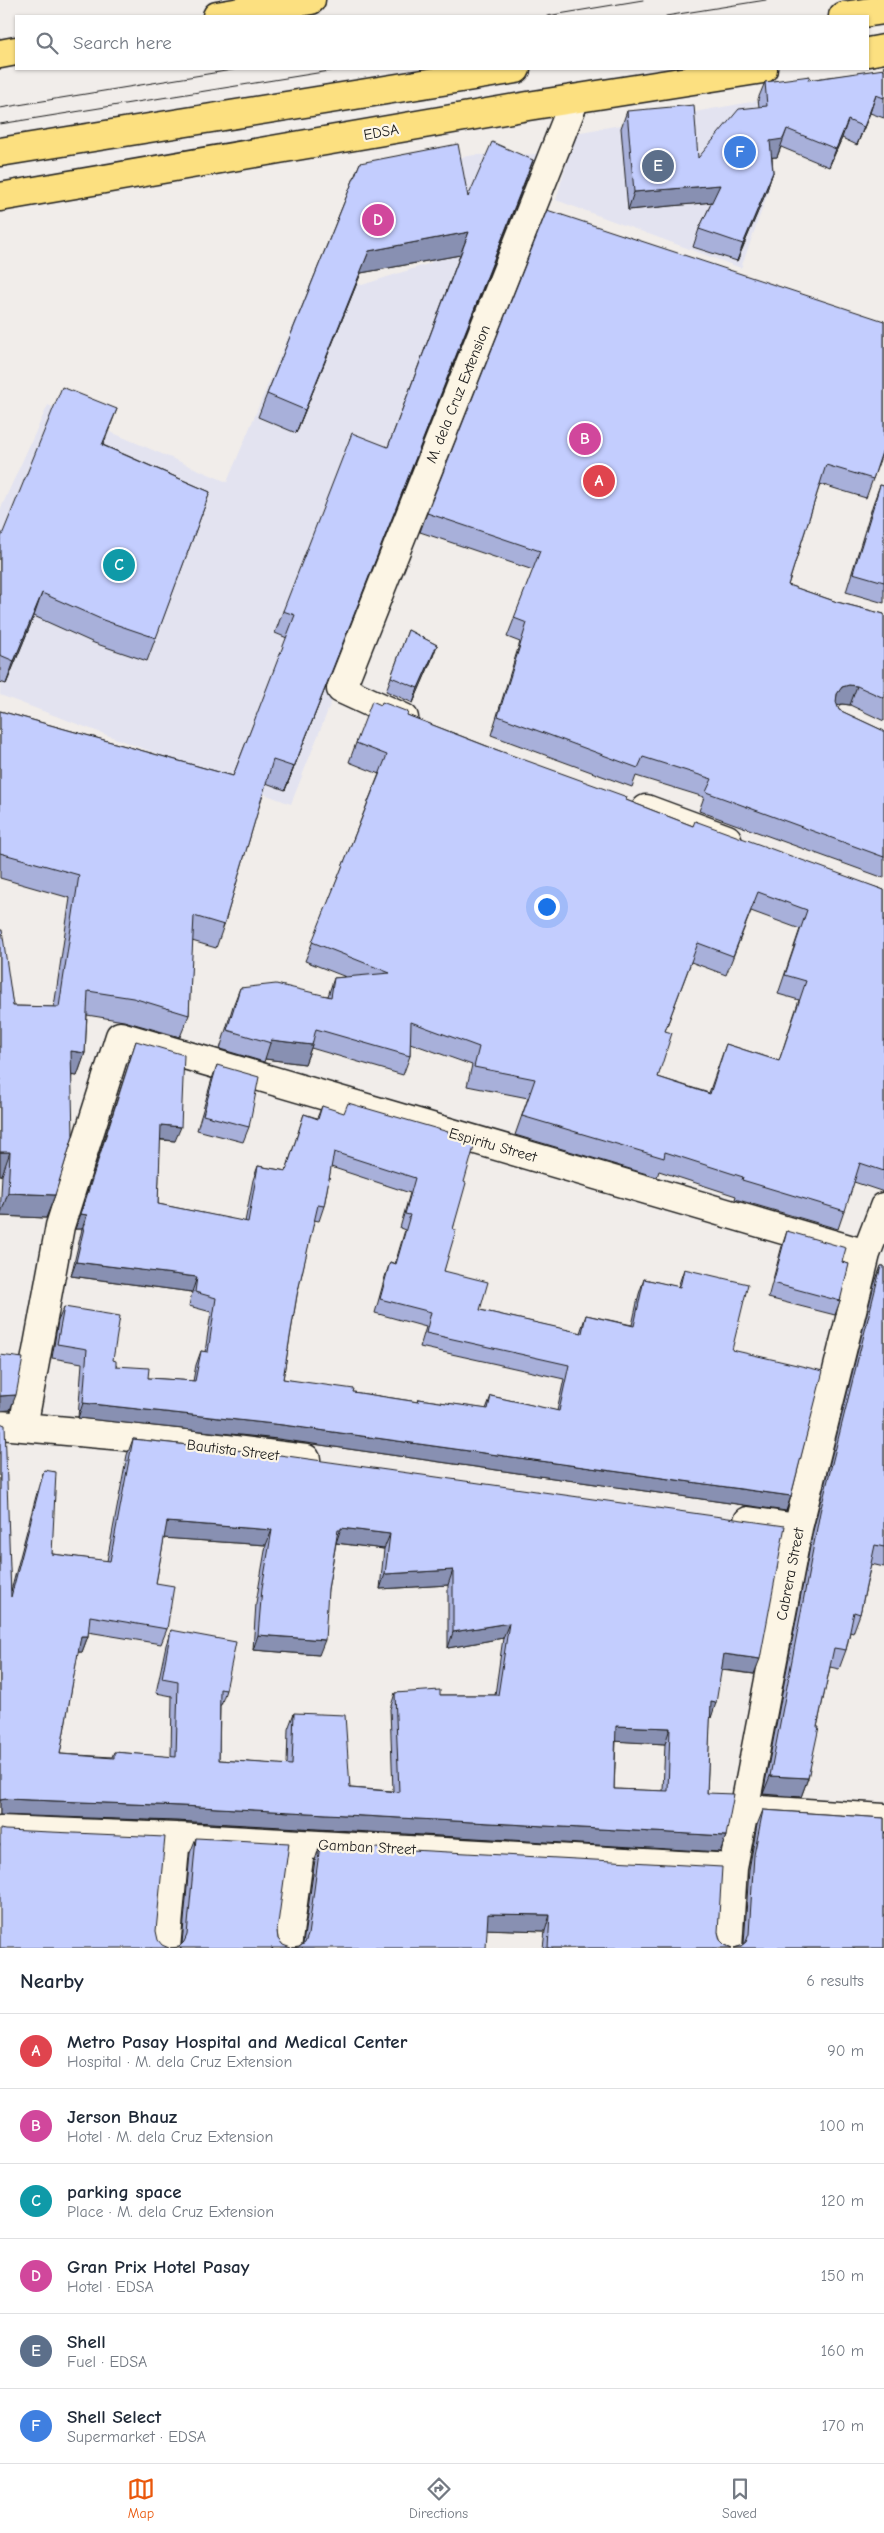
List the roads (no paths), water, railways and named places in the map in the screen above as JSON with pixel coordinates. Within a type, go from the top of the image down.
[{"type":"highway","points":[[223,15],[310,0]]},
{"type":"highway","points":[[850,15],[884,10]]},
{"type":"highway","points":[[869,52],[884,50]]},
{"type":"highway","points":[[0,54],[15,51]]},
{"type":"highway","points":[[0,152],[510,70]]},
{"type":"highway","name":"EDSA","points":[[0,197],[757,70]]},
{"type":"street","name":"M. dela Cruz Extension","points":[[430,729],[341,689],[575,99]]},
{"type":"street","points":[[532,210],[560,219]]},
{"type":"street","points":[[623,801],[750,847]]},
{"type":"street","name":"Espiritu Street","points":[[120,1036],[871,1269]]},
{"type":"street","name":"Bautista Street","points":[[120,1036],[60,1226],[12,1426],[123,1436],[332,1463]]},
{"type":"street","name":"Cabrera Street","points":[[728,1948],[733,1868],[798,1528],[871,1269],[884,1206]]},
{"type":"street","points":[[720,1517],[798,1528]]},
{"type":"street","points":[[745,1808],[884,1818]]},
{"type":"street","name":"Gamban Street","points":[[0,1830],[176,1837],[733,1868]]},
{"type":"street","points":[[166,1948],[176,1837]]},
{"type":"street","points":[[286,1948],[301,1844]]},
{"type":"tram line","points":[[553,15],[643,0]]},
{"type":"tram line","points":[[672,15],[766,0]]},
{"type":"tram line","points":[[0,108],[232,70]]},
{"type":"tram line","points":[[0,124],[336,70]]},
{"type":"place","name":"Shell Select","points":[[740,152]]},
{"type":"place","name":"Shell","points":[[658,166]]},
{"type":"place","name":"Gran Prix Hotel Pasay","points":[[378,220]]},
{"type":"place","name":"Jerson Bhauz","points":[[585,439]]},
{"type":"place","name":"Metro Pasay Hospital and Medical Center","points":[[599,481]]},
{"type":"place","name":"parking space","points":[[119,565]]}]
